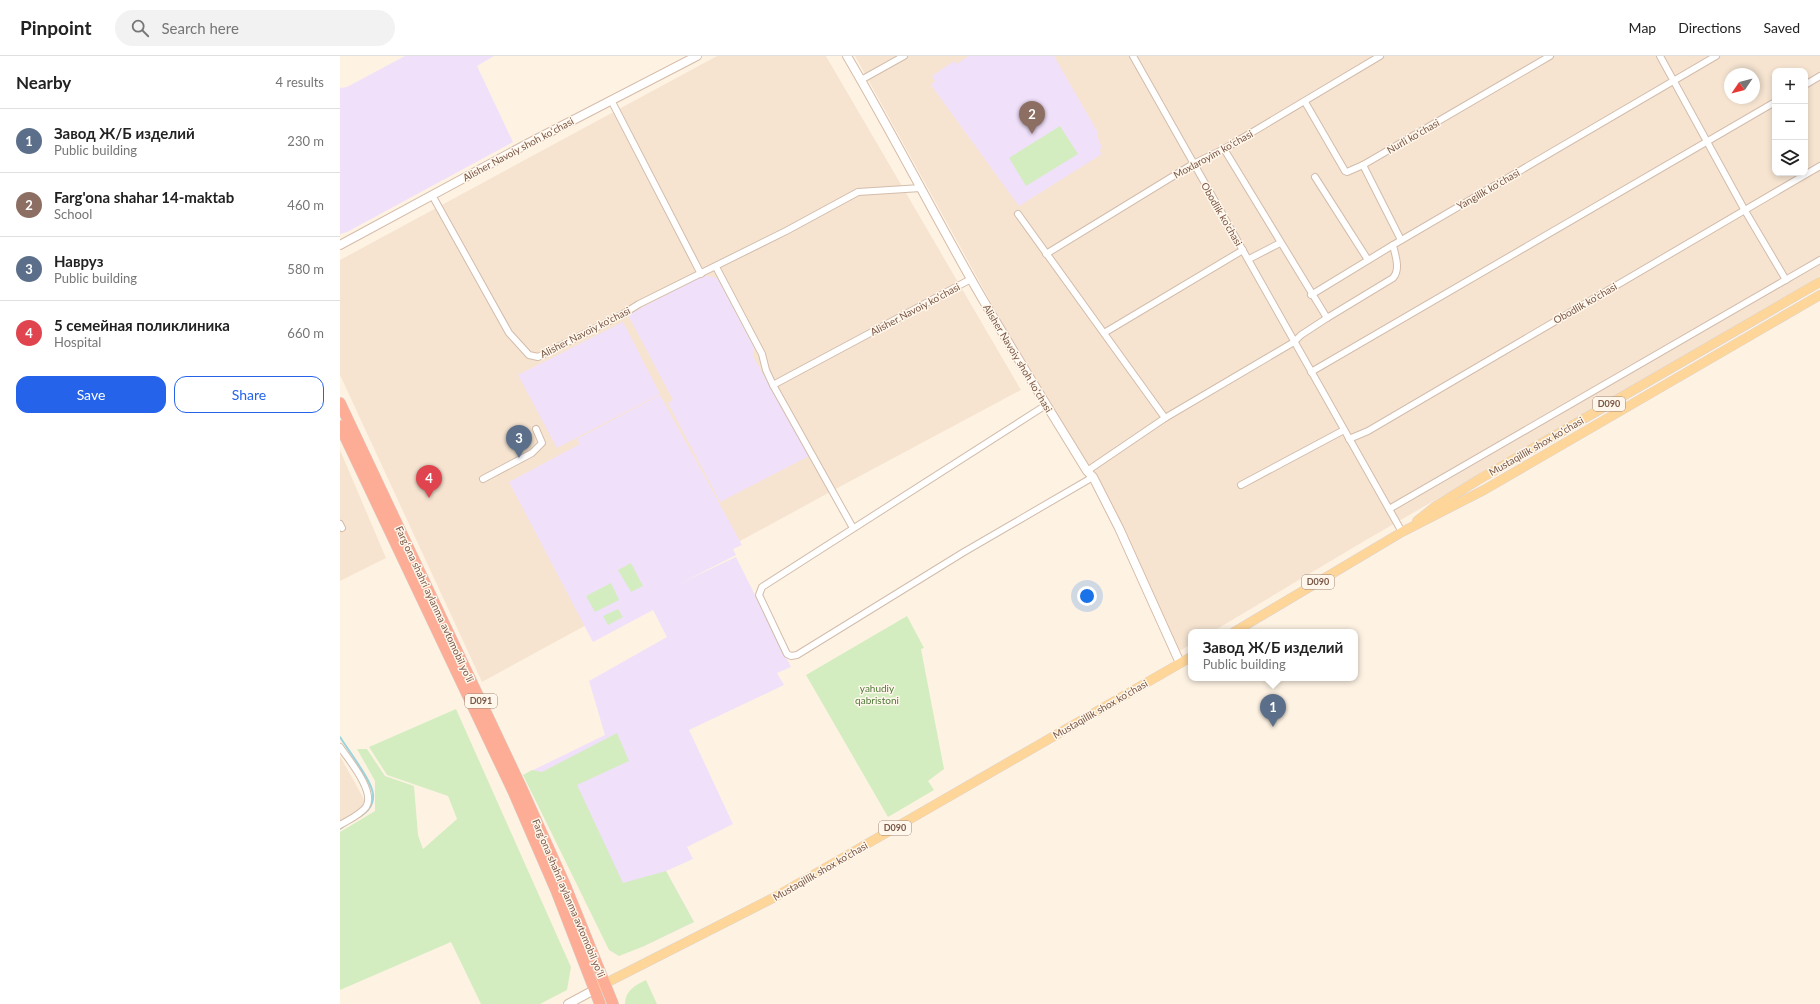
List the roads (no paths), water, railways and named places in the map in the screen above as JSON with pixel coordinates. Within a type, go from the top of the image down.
[{"type":"highway","name":"Fargʻona shahri aylanma avtomobil yoʻli","points":[[340,403],[522,789],[565,886],[613,1004]]},
{"type":"highway","name":"Fargʻona shahri aylanma avtomobil yoʻli","points":[[340,426],[514,793],[556,890],[600,1004]]},
{"type":"main road","name":"Mustaqillik shox ko'chasi","points":[[1402,532],[1436,506],[1478,480],[1820,282]]},
{"type":"main road","name":"Mustaqillik shox ko'chasi","points":[[1239,629],[1402,532],[1484,490],[1820,295]]},
{"type":"main road","name":"Mustaqillik shox ko'chasi","points":[[594,990],[775,897],[1188,659]]},
{"type":"street","name":"Alisher Navoiy shoh koʻchasi","points":[[340,244],[696,56]]},
{"type":"street","name":"Alisher Navoiy shoh koʻchasi","points":[[847,56],[971,279],[1046,405],[1090,474],[1118,528],[1180,663]]},
{"type":"street","points":[[861,80],[904,56]]},
{"type":"street","name":"Obodlik ko'chasi","points":[[1133,56],[1402,532]]},
{"type":"street","name":"Moxlaroyim koʻchasi","points":[[1046,254],[1193,164],[1224,149],[1380,56]]},
{"type":"street","name":"Nurli koʻchasi","points":[[1305,102],[1345,171],[1350,171],[1363,165],[1550,56]]},
{"type":"street","points":[[1660,56],[1744,210],[1786,280]]},
{"type":"street","name":"Yangilik koʻchasi","points":[[1312,295],[1401,240],[1716,56]]},
{"type":"street","points":[[1808,82],[1820,76]]},
{"type":"street","points":[[611,100],[701,274]]},
{"type":"street","points":[[1311,372],[1772,104]]},
{"type":"street","points":[[1224,149],[1327,318]]},
{"type":"street","points":[[1363,165],[1401,240]]},
{"type":"street","name":"Obodlik ko'chasi","points":[[1349,439],[1375,427],[1820,166]]},
{"type":"street","points":[[1315,178],[1368,260]]},
{"type":"street","name":"Alisher Navoiy ko'chasi","points":[[432,196],[509,333],[529,355],[538,357],[623,314],[639,304],[786,231],[858,192],[921,188]]},
{"type":"street","points":[[1018,214],[1164,418]]},
{"type":"street","points":[[1249,260],[1280,243]]},
{"type":"street","points":[[1046,405],[762,587],[759,595],[787,654],[791,656],[797,655],[1090,474],[1164,418],[1294,342],[1301,335],[1327,318],[1393,278],[1397,274],[1398,267],[1393,245]]},
{"type":"street","points":[[1104,333],[1243,250]]},
{"type":"street","points":[[1389,509],[1820,260]]},
{"type":"street","points":[[716,267],[762,354],[766,370],[773,385],[853,528]]},
{"type":"street","name":"Alisher Navoiy ko'chasi","points":[[773,385],[971,279]]},
{"type":"street","points":[[483,479],[532,453],[542,443],[536,430]]},
{"type":"street","points":[[1241,485],[1344,430]]},
{"type":"street","points":[[340,747],[364,783],[369,799],[362,812],[340,824]]},
{"type":"street","points":[[340,751],[342,758],[362,783],[366,801],[361,810],[340,824]]},
{"type":"street","name":"Mustaqillik shox ko'chasi","points":[[568,1004],[594,990]]},
{"type":"waterway","points":[[340,737],[372,788],[373,798],[370,808],[359,817]]},
{"type":"waterway","points":[[340,829],[347,824]]},
{"type":"place","name":"Farg'ona shahar 14-maktab","points":[[1032,134]]},
{"type":"place","name":"Навруз","points":[[519,458]]},
{"type":"place","name":"5 семейная поликлиника","points":[[429,498]]},
{"type":"place","name":"Завод Ж/Б изделий","points":[[1273,727]]},
{"type":"park label","name":"yahudiy qabristoni","points":[[877,694]]}]
